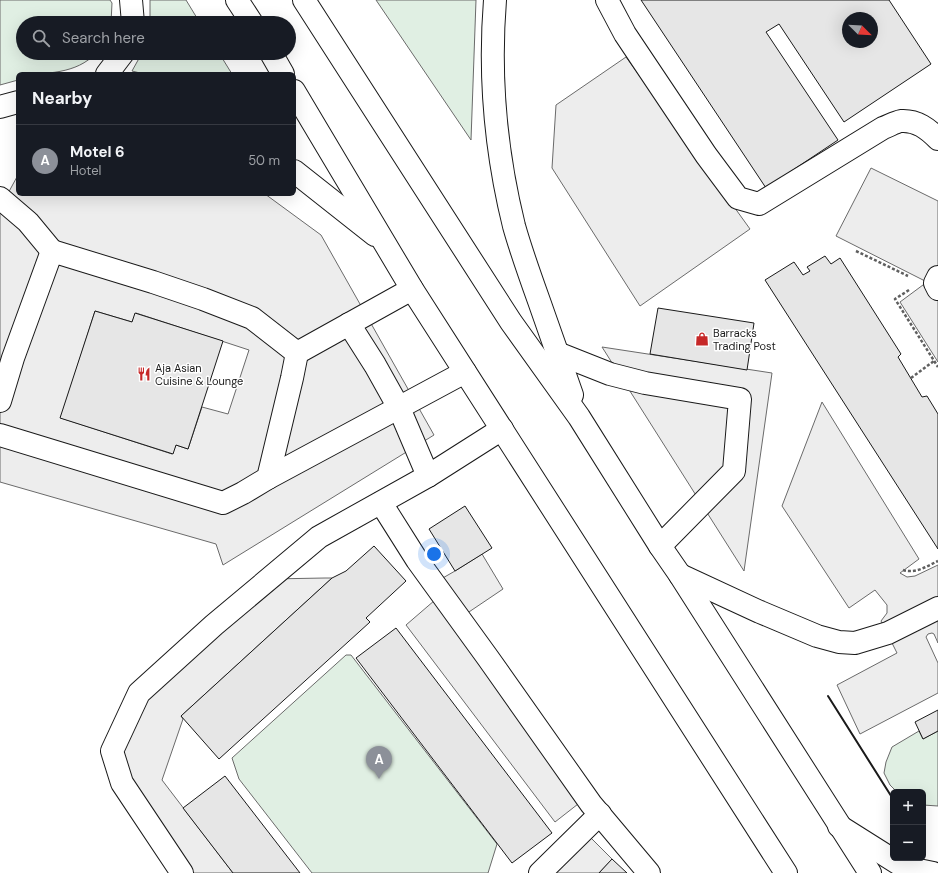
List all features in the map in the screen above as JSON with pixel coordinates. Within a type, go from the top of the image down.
[{"type":"main road","points":[[131,0],[132,16]]},
{"type":"main road","points":[[237,0],[247,16]]},
{"type":"main road","points":[[304,0],[511,322],[579,417],[870,873]]},
{"type":"main road","points":[[495,0],[495,99],[503,171],[515,227],[579,417]]},
{"type":"main road","points":[[607,0],[625,34],[706,155],[738,198],[759,204],[883,128],[901,121],[914,122],[928,128],[938,139]]},
{"type":"main road","points":[[109,72],[118,60]]},
{"type":"main road","points":[[275,60],[283,72]]},
{"type":"main road","points":[[296,94],[386,243],[412,289],[786,873]]},
{"type":"main road","points":[[0,107],[16,103]]},
{"type":"main road","points":[[296,173],[386,243]]},
{"type":"main road","points":[[0,198],[28,222],[52,251],[153,282],[252,318],[297,353]]},
{"type":"main road","points":[[0,402],[7,355],[52,251]]},
{"type":"main road","points":[[938,277],[935,283],[938,289]]},
{"type":"main road","points":[[268,478],[297,353],[412,289]]},
{"type":"main road","points":[[349,324],[375,365],[399,408],[428,476]]},
{"type":"main road","points":[[557,353],[610,374],[645,383],[740,399],[734,471],[660,546]]},
{"type":"main road","points":[[0,436],[223,503],[465,372]]},
{"type":"main road","points":[[182,873],[122,783],[112,751],[139,693],[214,624],[319,537],[428,476],[502,429]]},
{"type":"main road","points":[[381,503],[417,560],[600,814],[649,873]]},
{"type":"main road","points":[[680,575],[817,636],[839,642],[855,643],[888,633],[915,618],[938,608]]},
{"type":"main road","points":[[540,873],[600,814]]},
{"type":"main road","points":[[839,826],[904,867],[933,873]]},
{"type":"main road","points":[[765,840],[771,873]]},
{"type":"path","points":[[856,251],[913,278]]},
{"type":"path","points":[[914,286],[895,299],[938,367]]},
{"type":"path","points":[[911,378],[934,361]]},
{"type":"path","points":[[903,570],[910,572],[916,571],[938,561]]},
{"type":"green space","points":[[0,0],[110,0],[112,3],[111,16],[16,16],[16,60],[88,60],[70,69],[55,72],[16,72],[16,81],[0,85]]},
{"type":"green space","points":[[150,0],[186,0],[196,16],[150,16]]},
{"type":"green space","points":[[376,0],[476,0],[471,140]]},
{"type":"green space","points":[[138,60],[223,60],[231,72],[136,72],[132,71]]},
{"type":"green space","points":[[346,655],[351,655],[497,844],[488,873],[312,873],[239,779],[232,758]]},
{"type":"green space","points":[[919,731],[923,739],[938,731],[938,806],[926,805],[926,789],[894,789],[890,785],[884,773],[886,762],[892,747]]},
{"type":"shaded area","points":[[626,57],[750,229],[640,306],[552,168],[556,105]]},
{"type":"shaded area","points":[[871,168],[938,201],[938,362],[900,302],[927,282],[836,236]]},
{"type":"shaded area","points":[[16,179],[16,196],[268,196],[321,235],[434,435],[223,565],[216,544],[0,482],[0,208]],"holes":[[[95,311],[132,322],[136,313],[249,350],[228,414],[202,407],[188,449],[176,445],[172,454],[61,418]]]},
{"type":"shaded area","points":[[602,347],[772,373],[744,571]]},
{"type":"shaded area","points":[[822,402],[919,559],[900,573],[907,577],[915,576],[938,565],[938,643],[934,634],[932,633],[928,634],[926,637],[938,663],[938,693],[860,734],[837,685],[897,653],[881,621],[887,613],[887,605],[875,590],[849,608],[782,506]]},
{"type":"shaded area","points":[[482,554],[503,589],[460,618],[587,797],[555,822],[406,625],[442,594],[434,583]]},
{"type":"shaded area","points":[[332,578],[181,716],[183,719],[162,780],[233,873],[182,873],[112,751],[139,693],[269,579]]},
{"type":"shaded area","points":[[583,830],[612,859],[599,873],[541,873]]},
{"type":"building","points":[[641,0],[889,0],[931,64],[844,122],[779,24],[766,32],[838,140],[766,188]]},
{"type":"building","points":[[825,256],[831,264],[840,258],[901,354],[898,357],[922,397],[927,396],[938,414],[938,549],[765,280],[794,262],[803,275],[810,271],[807,267]]},
{"type":"building","name":"Barracks Trading Post","points":[[658,308],[754,323],[747,370],[650,354]]},
{"type":"building","name":"Aja Asian Cuisine & Lounge","points":[[95,311],[132,322],[135,313],[223,341],[188,449],[176,445],[173,454],[60,418]]},
{"type":"building","points":[[465,506],[492,548],[455,571],[429,529]]},
{"type":"building","points":[[374,546],[406,581],[366,618],[370,622],[219,759],[181,716],[332,578],[346,571]]},
{"type":"building","points":[[396,628],[552,833],[512,863],[356,658]]},
{"type":"building","points":[[938,710],[938,731],[923,739],[915,722]]},
{"type":"building","points":[[225,776],[300,873],[233,873],[183,808]]},
{"type":"building","points":[[612,859],[627,873],[599,873]]},
{"type":"wall","points":[[828,696],[890,794]]},
{"type":"place","name":"Barracks Trading Post","points":[[702,339]]},
{"type":"place","name":"Aja Asian Cuisine & Lounge","points":[[144,374]]},
{"type":"place","name":"Motel 6","points":[[379,779]]}]
